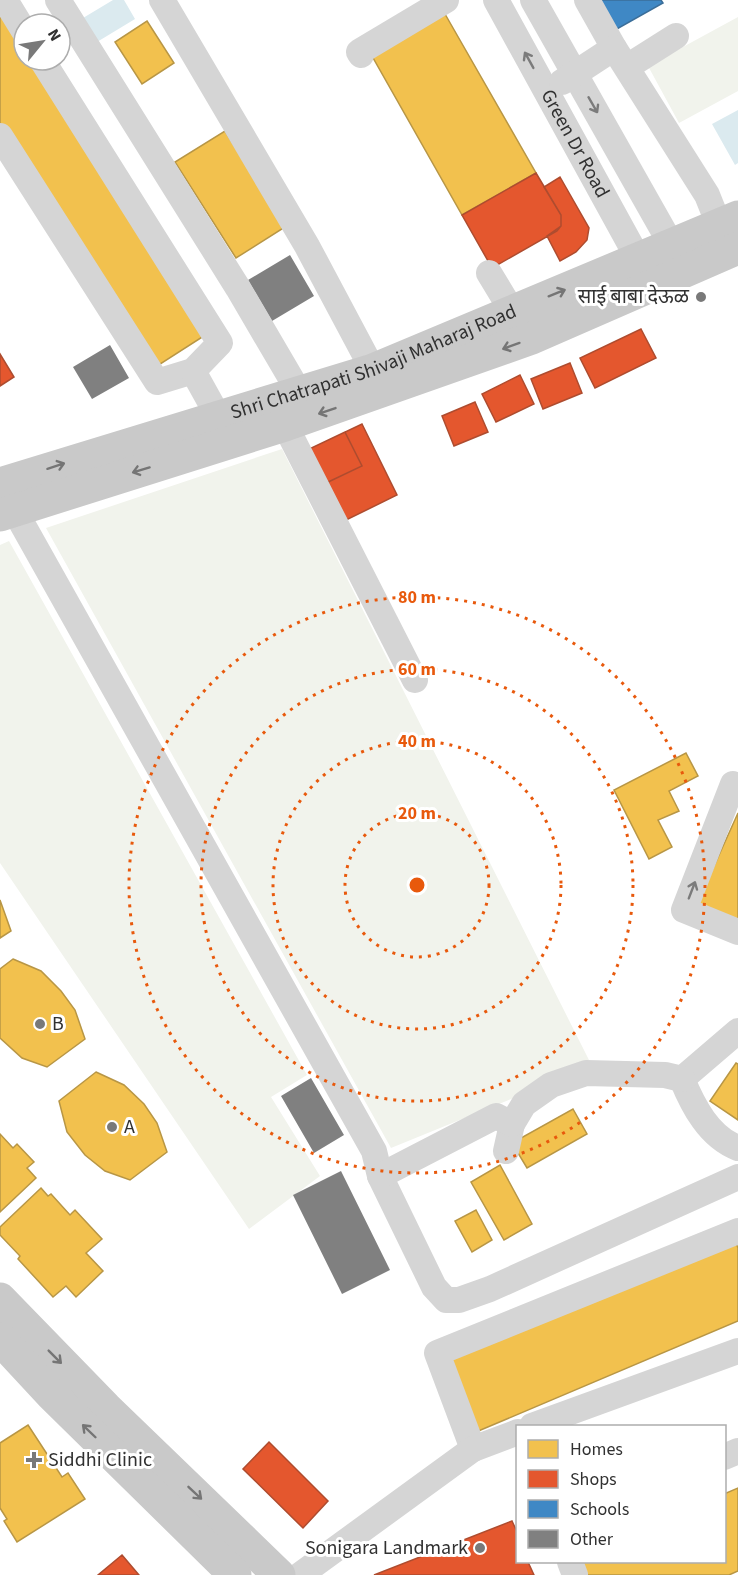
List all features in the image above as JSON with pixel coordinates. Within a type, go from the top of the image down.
[{"type":"main road","name":"Shri Chatrapati Shivaji Maharaj Road","points":[[3,498],[218,416],[298,392],[380,375],[532,338],[653,287],[679,257],[732,230]]},
{"type":"main road","name":"Shri Chatrapati Shivaji Maharaj Road","points":[[3,498],[285,425],[380,375],[512,311],[638,258],[679,257]]},
{"type":"main road","points":[[0,1299],[10,1337],[52,1395],[235,1575]]},
{"type":"main road","points":[[10,1337],[106,1408],[279,1575]]},
{"type":"street","points":[[58,0],[238,288],[298,392]]},
{"type":"street","points":[[162,0],[308,246],[380,375]]},
{"type":"street","points":[[361,55],[359,52],[446,0]]},
{"type":"street","name":"Green Dr Road","points":[[496,0],[653,287]]},
{"type":"street","name":"Green Dr Road","points":[[533,0],[679,257]]},
{"type":"street","points":[[586,0],[620,58],[707,195],[732,230]]},
{"type":"street","points":[[546,91],[575,74],[676,36]]},
{"type":"street","points":[[0,136],[157,382],[194,371],[220,343],[50,72]]},
{"type":"street","points":[[489,273],[512,311]]},
{"type":"street","points":[[194,371],[218,416]]},
{"type":"street","points":[[285,425],[415,680]]},
{"type":"street","points":[[3,498],[374,1151],[380,1176],[434,1287],[447,1300],[459,1300],[490,1289],[738,1177]]},
{"type":"street","points":[[738,786],[733,784],[684,910],[738,932]]},
{"type":"street","points":[[682,1079],[738,1030]]},
{"type":"street","points":[[506,1151],[512,1124],[524,1104],[551,1085],[586,1073],[665,1075],[682,1079]]},
{"type":"street","points":[[682,1079],[695,1112],[729,1145],[738,1148]]},
{"type":"street","points":[[380,1176],[496,1116],[512,1124]]},
{"type":"street","points":[[473,1449],[437,1353],[738,1231]]},
{"type":"street","points":[[535,1425],[738,1351]]},
{"type":"street","points":[[300,1575],[473,1449],[516,1433]]},
{"type":"shaded area","points":[[113,0],[124,0],[135,19],[97,42],[83,18]]},
{"type":"shaded area","points":[[738,17],[738,91],[679,123],[648,66]]},
{"type":"shaded area","points":[[738,110],[738,163],[735,165],[712,124]]},
{"type":"shaded area","points":[[282,449],[592,1066],[391,1148],[46,528]]},
{"type":"shaded area","points":[[9,541],[307,1075],[271,1097],[320,1176],[249,1229],[0,863],[0,545]]},
{"type":"building: Homes","points":[[0,9],[12,28],[12,72],[40,72],[207,334],[154,368],[0,125]]},
{"type":"building: Homes","points":[[445,14],[536,173],[462,215],[372,56]]},
{"type":"building: Homes","points":[[147,21],[174,63],[142,84],[115,42]]},
{"type":"building: Homes","points":[[225,131],[285,227],[236,258],[175,162]]},
{"type":"building: Homes","points":[[686,753],[698,776],[669,791],[679,811],[658,820],[672,847],[649,859],[614,790]]},
{"type":"building: Homes","points":[[738,813],[738,922],[696,906]]},
{"type":"building: Homes","points":[[0,900],[11,931],[0,938]]},
{"type":"building: Homes","name":"B","points":[[13,959],[41,971],[61,991],[75,1010],[85,1039],[47,1067],[22,1058],[0,1038],[0,969]]},
{"type":"building: Homes","points":[[736,1063],[738,1064],[738,1120],[710,1101]]},
{"type":"building: Homes","name":"A","points":[[96,1072],[124,1085],[144,1104],[157,1123],[167,1152],[130,1180],[105,1171],[85,1155],[67,1132],[59,1101]]},
{"type":"building: Homes","points":[[573,1109],[587,1134],[527,1168],[512,1143]]},
{"type":"building: Homes","points":[[0,1134],[13,1148],[17,1144],[34,1162],[27,1168],[36,1178],[0,1212]]},
{"type":"building: Homes","points":[[500,1165],[532,1224],[504,1240],[471,1182]]},
{"type":"building: Homes","points":[[41,1188],[48,1196],[51,1194],[70,1215],[75,1210],[102,1239],[86,1253],[103,1271],[76,1297],[66,1286],[53,1297],[18,1259],[20,1256],[0,1235],[0,1227]]},
{"type":"building: Homes","points":[[476,1210],[492,1240],[472,1252],[455,1221]]},
{"type":"building: Homes","points":[[734,1238],[738,1248],[738,1321],[476,1432],[445,1360]]},
{"type":"building: Homes","points":[[28,1425],[62,1477],[68,1473],[85,1499],[17,1542],[4,1521],[7,1519],[0,1508],[0,1443]]},
{"type":"building: Homes","points":[[738,1488],[738,1571],[729,1575],[581,1575],[576,1563],[726,1563],[726,1493]]},
{"type":"building: Shops","points":[[536,173],[561,215],[561,226],[557,231],[492,268],[462,215]]},
{"type":"building: Shops","points":[[560,177],[589,228],[587,240],[576,252],[560,261],[547,236],[561,226],[561,215],[544,187]]},
{"type":"building: Shops","points":[[641,329],[656,358],[595,388],[580,358]]},
{"type":"building: Shops","points":[[0,354],[14,377],[0,386]]},
{"type":"building: Shops","points":[[570,363],[582,393],[543,409],[531,379]]},
{"type":"building: Shops","points":[[520,375],[534,404],[496,422],[482,394]]},
{"type":"building: Shops","points":[[475,402],[488,432],[454,446],[442,416]]},
{"type":"building: Shops","points":[[362,424],[397,495],[342,522],[324,484],[362,466],[345,432]]},
{"type":"building: Shops","points":[[345,432],[362,466],[324,484],[307,450]]},
{"type":"building: Shops","points":[[269,1442],[328,1501],[303,1528],[243,1469]]},
{"type":"building: Shops","name":"Sonigara Landmark","points":[[512,1521],[516,1530],[516,1563],[528,1563],[534,1575],[374,1575]]},
{"type":"building: Shops","points":[[122,1555],[139,1575],[98,1575]]},
{"type":"building: Schools","points":[[590,0],[661,0],[663,3],[608,34]]},
{"type":"building: Other","points":[[290,255],[314,296],[272,321],[248,280]]},
{"type":"building: Other","points":[[110,345],[129,378],[92,399],[73,367]]},
{"type":"building: Other","points":[[311,1078],[344,1135],[314,1153],[281,1096]]},
{"type":"building: Other","points":[[341,1171],[390,1270],[342,1294],[293,1195]]},
{"type":"place","name":"साई बाबा देऊळ","points":[[701,297]]},
{"type":"place","name":"B","points":[[40,1024]]},
{"type":"place","name":"A","points":[[112,1127]]},
{"type":"place","name":"Siddhi Clinic","points":[[34,1460]]},
{"type":"place","name":"Sonigara Landmark","points":[[480,1548]]}]
